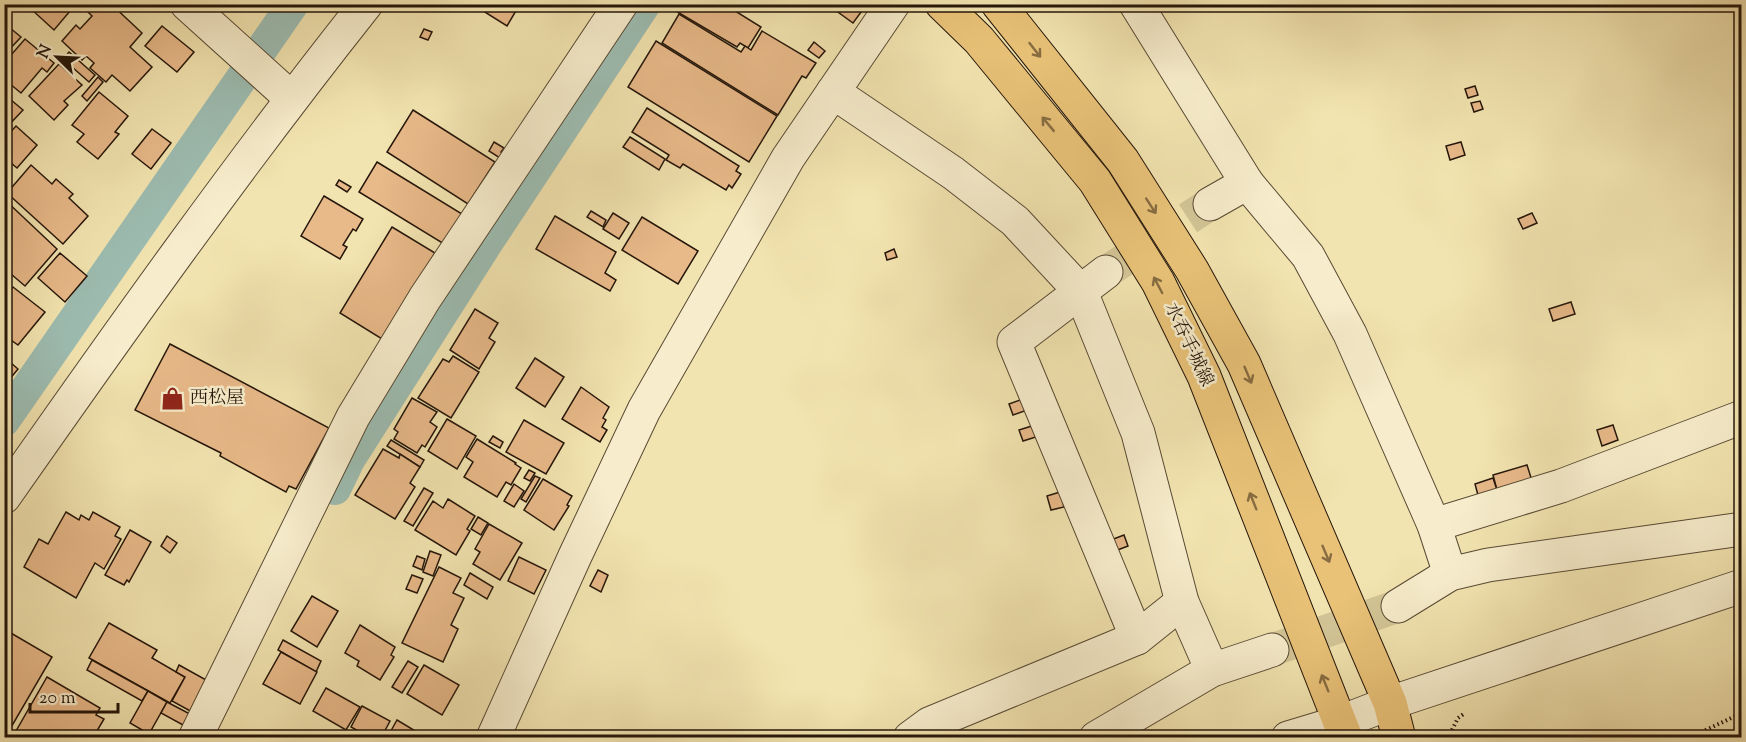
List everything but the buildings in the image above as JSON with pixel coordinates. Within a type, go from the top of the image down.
[{"type":"main road","name":"水呑手城線","points":[[942,4],[979,40],[1095,181],[1158,282],[1204,376],[1343,730]]},
{"type":"main road","name":"水呑手城線","points":[[998,4],[1123,161],[1192,270],[1244,364],[1390,703],[1399,738]]},
{"type":"street","points":[[187,4],[291,98]]},
{"type":"street","points":[[4,497],[291,98],[366,4]]},
{"type":"street","points":[[195,738],[353,417],[425,298],[621,4]]},
{"type":"street","points":[[493,738],[644,410],[788,158],[893,4]]},
{"type":"street","points":[[1136,4],[1247,183],[1308,256],[1350,334],[1434,525],[1450,574]]},
{"type":"street","points":[[833,92],[953,173],[1015,221],[1081,292],[1138,433],[1182,602],[1212,670]]},
{"type":"street","points":[[1210,204],[1247,183]]},
{"type":"street","points":[[1106,272],[1014,342],[1137,639]]},
{"type":"street","points":[[1434,525],[1561,486],[1742,417]]},
{"type":"street","points":[[1398,606],[1450,574],[1488,564],[1742,529]]},
{"type":"street","points":[[1288,738],[1343,730],[1390,703],[1742,586]]},
{"type":"street","points":[[910,738],[929,724],[1137,639],[1182,602]]},
{"type":"street","points":[[1096,738],[1212,670],[1272,650]]},
{"type":"path","points":[[1689,738],[1742,713]]},
{"type":"path","points":[[1718,738],[1742,727]]},
{"type":"waterway","points":[[4,421],[293,4]]},
{"type":"waterway","points":[[335,489],[349,460],[487,243],[645,4]]},
{"type":"tunnel","points":[[1106,272],[1210,204]]},
{"type":"tunnel","points":[[1272,650],[1398,606]]},
{"type":"place","name":"西松屋","points":[[172,399]]}]
